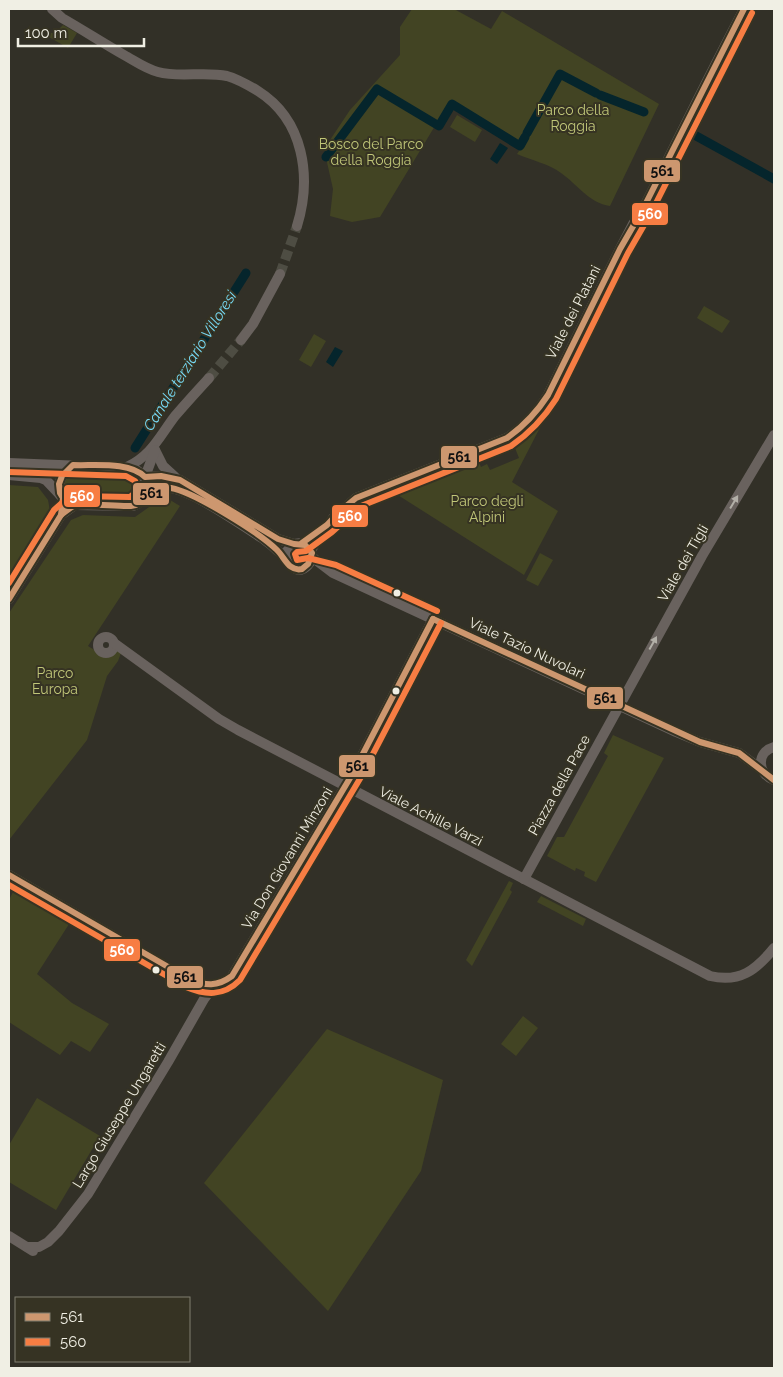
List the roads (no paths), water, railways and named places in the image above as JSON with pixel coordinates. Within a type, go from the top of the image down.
[{"type":"street","points":[[52,9],[66,20],[150,70],[170,74],[227,76],[247,84],[275,104],[290,122],[297,139],[302,160],[304,176],[303,203],[297,226]]},
{"type":"street","points":[[58,9],[66,20]]},
{"type":"street","name":"Viale dei Platani","points":[[305,549],[339,512],[356,498],[507,438],[533,417],[548,395],[616,257],[643,209],[744,9]]},
{"type":"street","points":[[241,340],[257,317],[280,274]]},
{"type":"street","points":[[144,497],[146,484],[144,477],[157,446],[176,415],[209,378]]},
{"type":"street","name":"Viale dei Tigli","points":[[618,705],[702,556],[774,435]]},
{"type":"street","points":[[127,468],[157,446]]},
{"type":"street","points":[[157,446],[162,466],[180,480]]},
{"type":"street","name":"Viale Tazio Nuvolari","points":[[9,463],[127,468],[139,471],[144,477],[161,476],[180,480],[278,539],[305,549],[333,573]]},
{"type":"street","points":[[61,515],[59,485],[61,476],[74,466]]},
{"type":"street","points":[[9,475],[41,478],[61,497],[75,505],[125,507],[137,505],[144,497],[160,488],[182,490],[274,546],[286,560]]},
{"type":"street","points":[[9,599],[61,515],[75,505]]},
{"type":"street","points":[[286,560],[286,552],[305,549],[306,567]]},
{"type":"street","name":"Viale Tazio Nuvolari","points":[[286,560],[294,568],[306,567],[333,573],[700,742],[739,753],[773,781]]},
{"type":"street","name":"Via Don Giovanni Minzoni","points":[[214,989],[232,976],[345,786],[433,619]]},
{"type":"street","name":"Viale Achille Varzi","points":[[114,643],[228,724],[710,976],[732,979],[774,958]]},
{"type":"street","name":"Piazza della Pace","points":[[524,879],[618,705]]},
{"type":"street","points":[[762,770],[761,760],[770,749]]},
{"type":"street","name":"Viale Tazio Nuvolari","points":[[739,753],[770,749]]},
{"type":"street","points":[[9,875],[189,979],[214,989]]},
{"type":"street","name":"Viale Achille Varzi","points":[[749,972],[774,948]]},
{"type":"street","name":"Largo Giuseppe Ungaretti","points":[[9,1236],[33,1251],[42,1249],[55,1239],[59,1231],[88,1194],[198,1011],[214,989]]},
{"type":"water","points":[[500,143],[508,148],[497,164],[490,159]]},
{"type":"water","points":[[335,347],[343,351],[333,367],[326,362]]},
{"type":"waterway","name":"Canale terziario Villoresi","points":[[527,133],[560,74],[596,93]]},
{"type":"waterway","name":"Canale terziario Villoresi","points":[[326,157],[377,89],[439,126],[452,104],[520,146],[525,137]]},
{"type":"waterway","name":"Canale terziario Villoresi","points":[[600,95],[644,112]]},
{"type":"waterway","name":"Canale terziario Villoresi","points":[[689,132],[774,179]]},
{"type":"waterway","name":"Canale terziario Villoresi","points":[[135,448],[246,273]]},
{"type":"tunnel","points":[[280,274],[297,226]]},
{"type":"tunnel","points":[[209,378],[241,340]]},
{"type":"park label","name":"Parco della Roggia","points":[[573,118]]},
{"type":"park label","name":"Bosco del Parco della Roggia","points":[[371,152]]},
{"type":"park label","name":"Parco degli Alpini","points":[[487,510]]},
{"type":"park label","name":"Parco Europa","points":[[55,682]]}]
